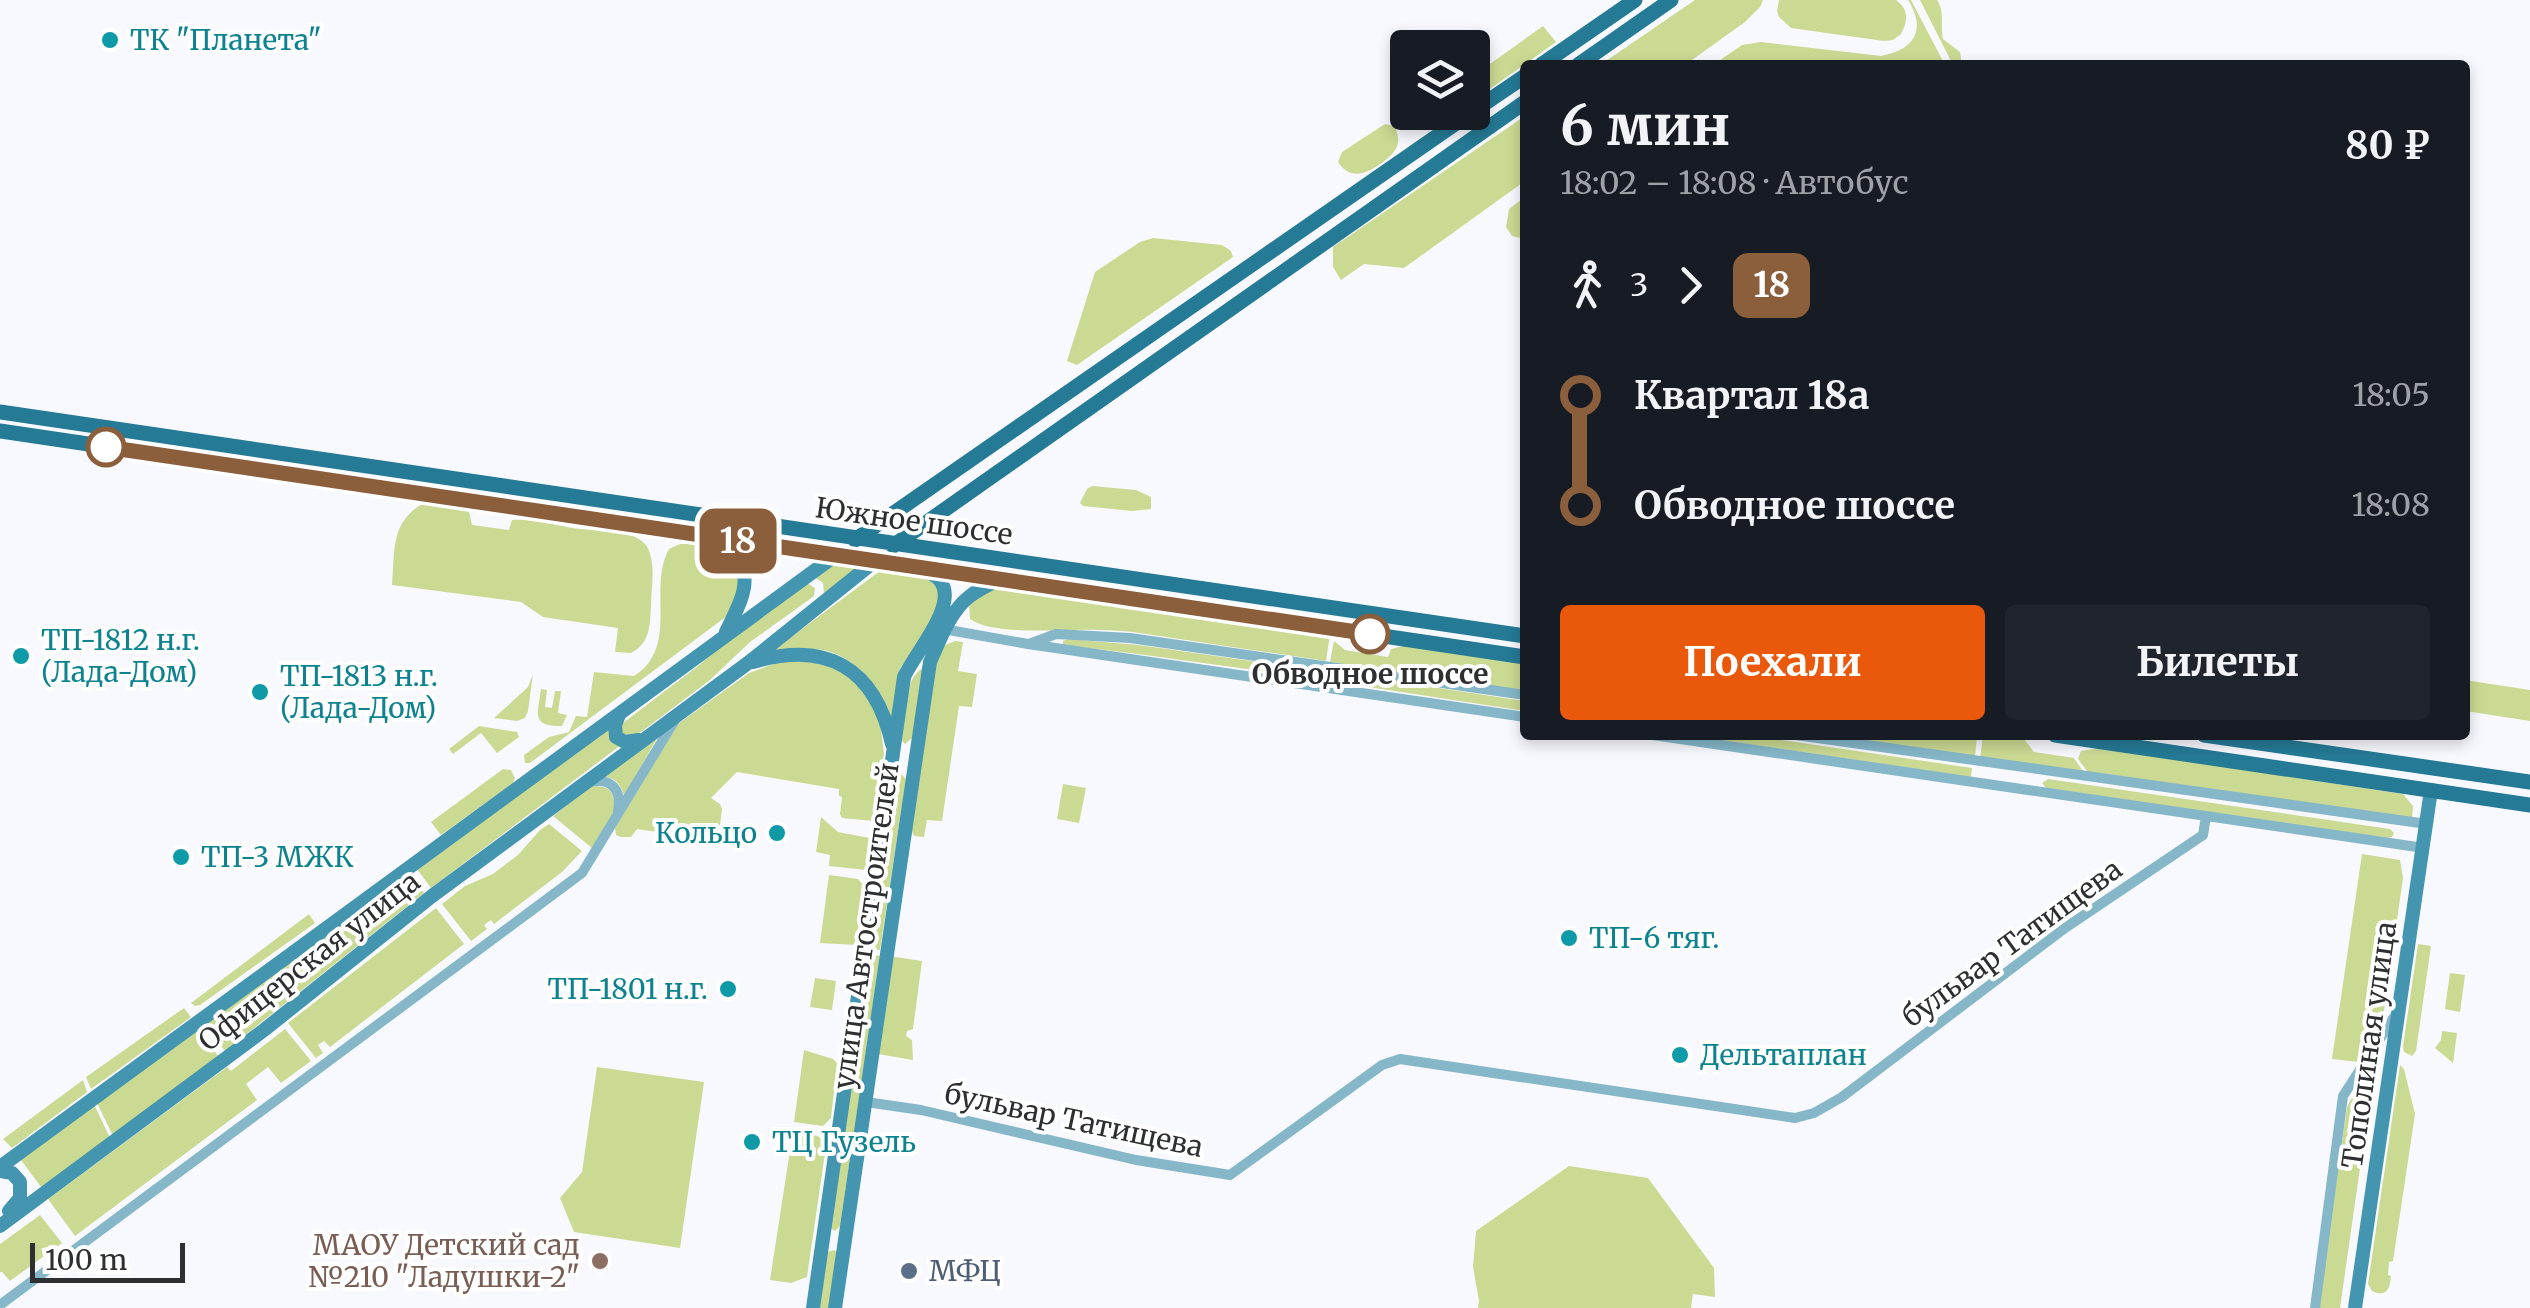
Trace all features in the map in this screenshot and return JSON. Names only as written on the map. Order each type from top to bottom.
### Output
[{"type":"main road","points":[[1547,60],[1635,0]]},
{"type":"main road","points":[[1585,60],[1671,0]]},
{"type":"main road","points":[[1490,100],[1520,79]]},
{"type":"main road","points":[[874,561],[1520,106]]},
{"type":"main road","points":[[858,538],[1446,130]]},
{"type":"main road","name":"Южное шоссе","points":[[0,412],[1520,635]]},
{"type":"main road","name":"Южное шоссе","points":[[0,431],[1520,656]]},
{"type":"main road","points":[[704,536],[731,553],[744,576],[744,594],[724,637]]},
{"type":"main road","name":"Офицерская улица","points":[[0,1169],[858,538]]},
{"type":"main road","name":"Офицерская улица","points":[[0,1226],[264,1030],[432,896],[748,664],[874,561]]},
{"type":"main road","name":"улица Автостроителей","points":[[836,1308],[930,662],[946,594],[937,577],[920,568]]},
{"type":"main road","name":"улица Автостроителей","points":[[813,1308],[904,677],[962,603],[1000,579]]},
{"type":"main road","points":[[802,580],[818,584],[820,604]]},
{"type":"main road","name":"улица Автостроителей","points":[[748,664],[796,653],[826,658],[851,669],[871,690],[881,708],[894,761]]},
{"type":"main road","points":[[620,713],[615,725],[620,740],[632,742],[649,736]]},
{"type":"main road","points":[[2089,740],[2530,805]]},
{"type":"main road","points":[[2239,740],[2530,782]]},
{"type":"main road","points":[[894,761],[915,770]]},
{"type":"main road","points":[[2431,790],[2434,768]]},
{"type":"main road","name":"Тополиная улица","points":[[2356,1308],[2431,790]]},
{"type":"main road","name":"Офицерская улица","points":[[0,1169],[12,1173],[22,1190],[18,1203],[0,1217]]},
{"type":"main road","points":[[823,1240],[845,1243]]},
{"type":"street","points":[[940,629],[1520,715]]},
{"type":"street","points":[[1028,644],[1056,634],[1130,638],[1520,694]]},
{"type":"street","name":"Офицерская улица","points":[[0,1305],[582,873],[678,714]]},
{"type":"street","points":[[1687,740],[2424,848]]},
{"type":"street","points":[[1831,740],[2426,824]]},
{"type":"street","points":[[585,783],[598,780],[616,788],[616,817]]},
{"type":"street","name":"бульвар Татищева","points":[[866,1102],[922,1110],[1136,1160],[1230,1175],[1382,1066],[1400,1059],[1794,1118],[1814,1113],[1842,1097],[2065,928],[2204,835],[2206,816]]},
{"type":"street","points":[[2315,1308],[2343,1096],[2400,1008]]},
{"type":"green space","points":[[1695,0],[1763,0],[1745,22],[1692,60],[1607,60]]},
{"type":"green space","points":[[1779,0],[1896,0],[1905,11],[1906,20],[1901,34],[1884,41],[1791,28],[1779,17]]},
{"type":"green space","points":[[1908,0],[1942,60],[1720,60],[1742,45],[1761,42],[1881,56],[1909,44],[1917,29]]},
{"type":"green space","points":[[1920,0],[1937,0],[1943,39],[1960,52],[1961,60],[1950,60]]},
{"type":"green space","points":[[1543,26],[1556,42],[1531,60],[1520,60],[1520,68],[1490,89],[1490,64]]},
{"type":"green space","points":[[1520,119],[1520,185],[1404,268],[1364,264],[1341,280],[1333,267],[1333,247]]},
{"type":"green space","points":[[1385,124],[1395,130],[1398,138],[1390,157],[1362,173],[1342,167],[1338,162],[1342,152]]},
{"type":"green space","points":[[1520,201],[1520,238],[1512,236],[1506,227],[1509,209]]},
{"type":"green space","points":[[1153,238],[1222,245],[1233,257],[1077,365],[1067,361],[1095,272],[1140,242]]},
{"type":"green space","points":[[1092,486],[1136,490],[1151,497],[1151,509],[1083,506],[1080,503]]},
{"type":"green space","points":[[422,504],[464,509],[469,512],[472,525],[509,530],[512,520],[529,520],[640,539],[649,552],[652,567],[650,620],[645,639],[631,653],[615,652],[618,628],[543,617],[521,602],[392,585],[399,529]]},
{"type":"green space","points":[[680,544],[712,547],[732,563],[741,584],[727,616],[530,763],[525,763],[524,755],[549,737],[569,732],[576,716],[587,717],[594,672],[634,676],[648,664],[659,634],[663,565],[669,549]]},
{"type":"green space","points":[[832,561],[861,565],[824,594],[823,583],[813,576]]},
{"type":"green space","points":[[887,569],[923,574],[938,583],[939,611],[900,668],[891,727],[872,684],[850,661],[821,650],[764,657]]},
{"type":"green space","points":[[807,583],[815,588],[814,596],[750,642],[710,680],[641,732],[624,737],[620,728],[623,723],[736,633]]},
{"type":"green space","points":[[994,586],[1330,634],[1326,661],[1133,632],[1014,630],[970,619],[969,604]]},
{"type":"green space","points":[[1068,639],[1320,671],[1319,679],[1063,645]]},
{"type":"green space","points":[[1334,641],[1345,650],[1388,657],[1391,649],[1407,645],[1520,662],[1520,690],[1330,662]]},
{"type":"green space","points":[[963,642],[958,671],[977,674],[972,707],[959,706],[942,821],[927,820],[924,837],[914,836],[911,829],[935,662],[945,645]]},
{"type":"green space","points":[[784,660],[829,663],[860,685],[880,722],[884,753],[874,821],[842,818],[839,789],[737,772],[711,798],[722,809],[718,841],[637,829],[631,837],[616,835],[615,828],[675,726],[749,673]]},
{"type":"green space","points":[[923,668],[912,738],[905,744],[902,741],[908,690]]},
{"type":"green space","points":[[1325,671],[1520,700],[1520,710],[1323,680]]},
{"type":"green space","points":[[533,674],[525,718],[494,718],[528,687]]},
{"type":"green space","points":[[2470,681],[2530,690],[2530,721],[2470,712]]},
{"type":"green space","points":[[541,689],[547,690],[545,707],[552,708],[555,691],[561,691],[558,713],[567,715],[562,726],[545,724],[538,717]]},
{"type":"green space","points":[[479,726],[517,732],[519,737],[497,753],[481,733],[453,754],[449,749]]},
{"type":"green space","points":[[611,727],[621,745],[431,888],[417,869]]},
{"type":"green space","points":[[659,735],[624,796],[617,783],[603,776]]},
{"type":"green space","points":[[1720,740],[1782,740],[1972,768],[1971,777]]},
{"type":"green space","points":[[1854,740],[1977,740],[1975,758]]},
{"type":"green space","points":[[1982,740],[2025,740],[2034,752],[2074,758],[2085,774],[1980,759]]},
{"type":"green space","points":[[2099,748],[2403,794],[2413,806],[2412,819],[2090,775],[2078,759],[2081,751]]},
{"type":"green space","points":[[503,769],[511,770],[513,783],[441,835],[431,822]]},
{"type":"green space","points":[[901,774],[906,779],[880,950],[871,949],[897,777]]},
{"type":"green space","points":[[2048,779],[2390,829],[2394,833],[2387,838],[2046,788],[2042,783]]},
{"type":"green space","points":[[1063,784],[1086,788],[1079,823],[1057,819]]},
{"type":"green space","points":[[596,786],[611,793],[615,810],[592,848],[553,816]]},
{"type":"green space","points":[[821,817],[838,832],[870,838],[866,870],[829,866],[830,855],[816,852]]},
{"type":"green space","points":[[549,824],[582,851],[562,872],[494,924],[491,920],[484,925],[487,929],[471,941],[442,904],[465,886],[493,874]]},
{"type":"green space","points":[[2362,854],[2400,860],[2403,878],[2384,1011],[2359,1062],[2332,1059]]},
{"type":"green space","points":[[410,875],[424,893],[225,1051],[205,1023]]},
{"type":"green space","points":[[829,875],[858,879],[864,886],[856,945],[820,943]]},
{"type":"green space","points":[[436,908],[464,944],[330,1047],[324,1041],[318,1045],[323,1053],[316,1058],[288,1023]]},
{"type":"green space","points":[[309,914],[315,923],[200,1005],[191,1003]]},
{"type":"green space","points":[[2418,944],[2431,946],[2416,1051],[2412,1056],[2404,1052],[2403,1046]]},
{"type":"green space","points":[[869,954],[880,956],[840,1226],[835,1231],[830,1228]]},
{"type":"green space","points":[[889,956],[922,961],[913,1029],[906,1036],[912,1040],[913,1060],[878,1054]]},
{"type":"green space","points":[[2450,973],[2465,975],[2460,1012],[2445,1009]]},
{"type":"green space","points":[[815,978],[836,981],[832,1010],[810,1007]]},
{"type":"green space","points":[[184,1008],[191,1017],[91,1089],[86,1077]]},
{"type":"green space","points":[[198,1028],[218,1056],[113,1136],[97,1103]]},
{"type":"green space","points":[[285,1029],[311,1061],[281,1083],[268,1067],[246,1084],[257,1100],[75,1236],[48,1199]]},
{"type":"green space","points":[[2442,1031],[2457,1033],[2453,1063],[2435,1048]]},
{"type":"green space","points":[[804,1050],[837,1063],[831,1118],[823,1126],[794,1122]]},
{"type":"green space","points":[[2400,1065],[2415,1114],[2393,1261],[2389,1262],[2391,1276],[2386,1291],[2381,1293],[2372,1291],[2368,1284]]},
{"type":"green space","points":[[2372,1066],[2340,1308],[2318,1308],[2347,1107]]},
{"type":"green space","points":[[597,1067],[704,1082],[680,1248],[574,1232],[560,1198],[582,1172]]},
{"type":"green space","points":[[83,1080],[87,1092],[12,1148],[3,1139]]},
{"type":"green space","points":[[94,1104],[110,1138],[41,1187],[21,1160]]},
{"type":"green space","points":[[793,1131],[817,1136],[826,1146],[807,1277],[791,1283],[770,1280]]},
{"type":"green space","points":[[1569,1166],[1648,1178],[1714,1268],[1715,1297],[1693,1294],[1691,1308],[1478,1308],[1473,1267],[1476,1231]]},
{"type":"green space","points":[[40,1215],[62,1243],[10,1281],[0,1272],[0,1244]]},
{"type":"green space","points":[[828,1252],[837,1252],[830,1308],[819,1308]]},
{"type":"bus line","name":"18","points":[[106,447],[1370,634]]},
{"type":"place","name":"ТК \"Планета\"","points":[[110,40]]},
{"type":"place","name":"Обводное шоссе","points":[[1370,634]]},
{"type":"place","name":"ТП-1812 н.г. (Лада-Дом)","points":[[21,656]]},
{"type":"place","name":"ТП-1813 н.г. (Лада-Дом)","points":[[260,692]]},
{"type":"place","name":"Кольцо","points":[[777,833]]},
{"type":"place","name":"ТП-3 МЖК","points":[[181,857]]},
{"type":"place","name":"ТП-6 тяг.","points":[[1569,938]]},
{"type":"place","name":"ТП-1801 н.г.","points":[[728,989]]},
{"type":"place","name":"Дельтаплан","points":[[1680,1055]]},
{"type":"place","name":"ТЦ Гузель","points":[[752,1142]]},
{"type":"place","name":"МАОУ Детский сад №210 \"Ладушки-2\"","points":[[600,1261]]},
{"type":"place","name":"МФЦ","points":[[909,1271]]}]
